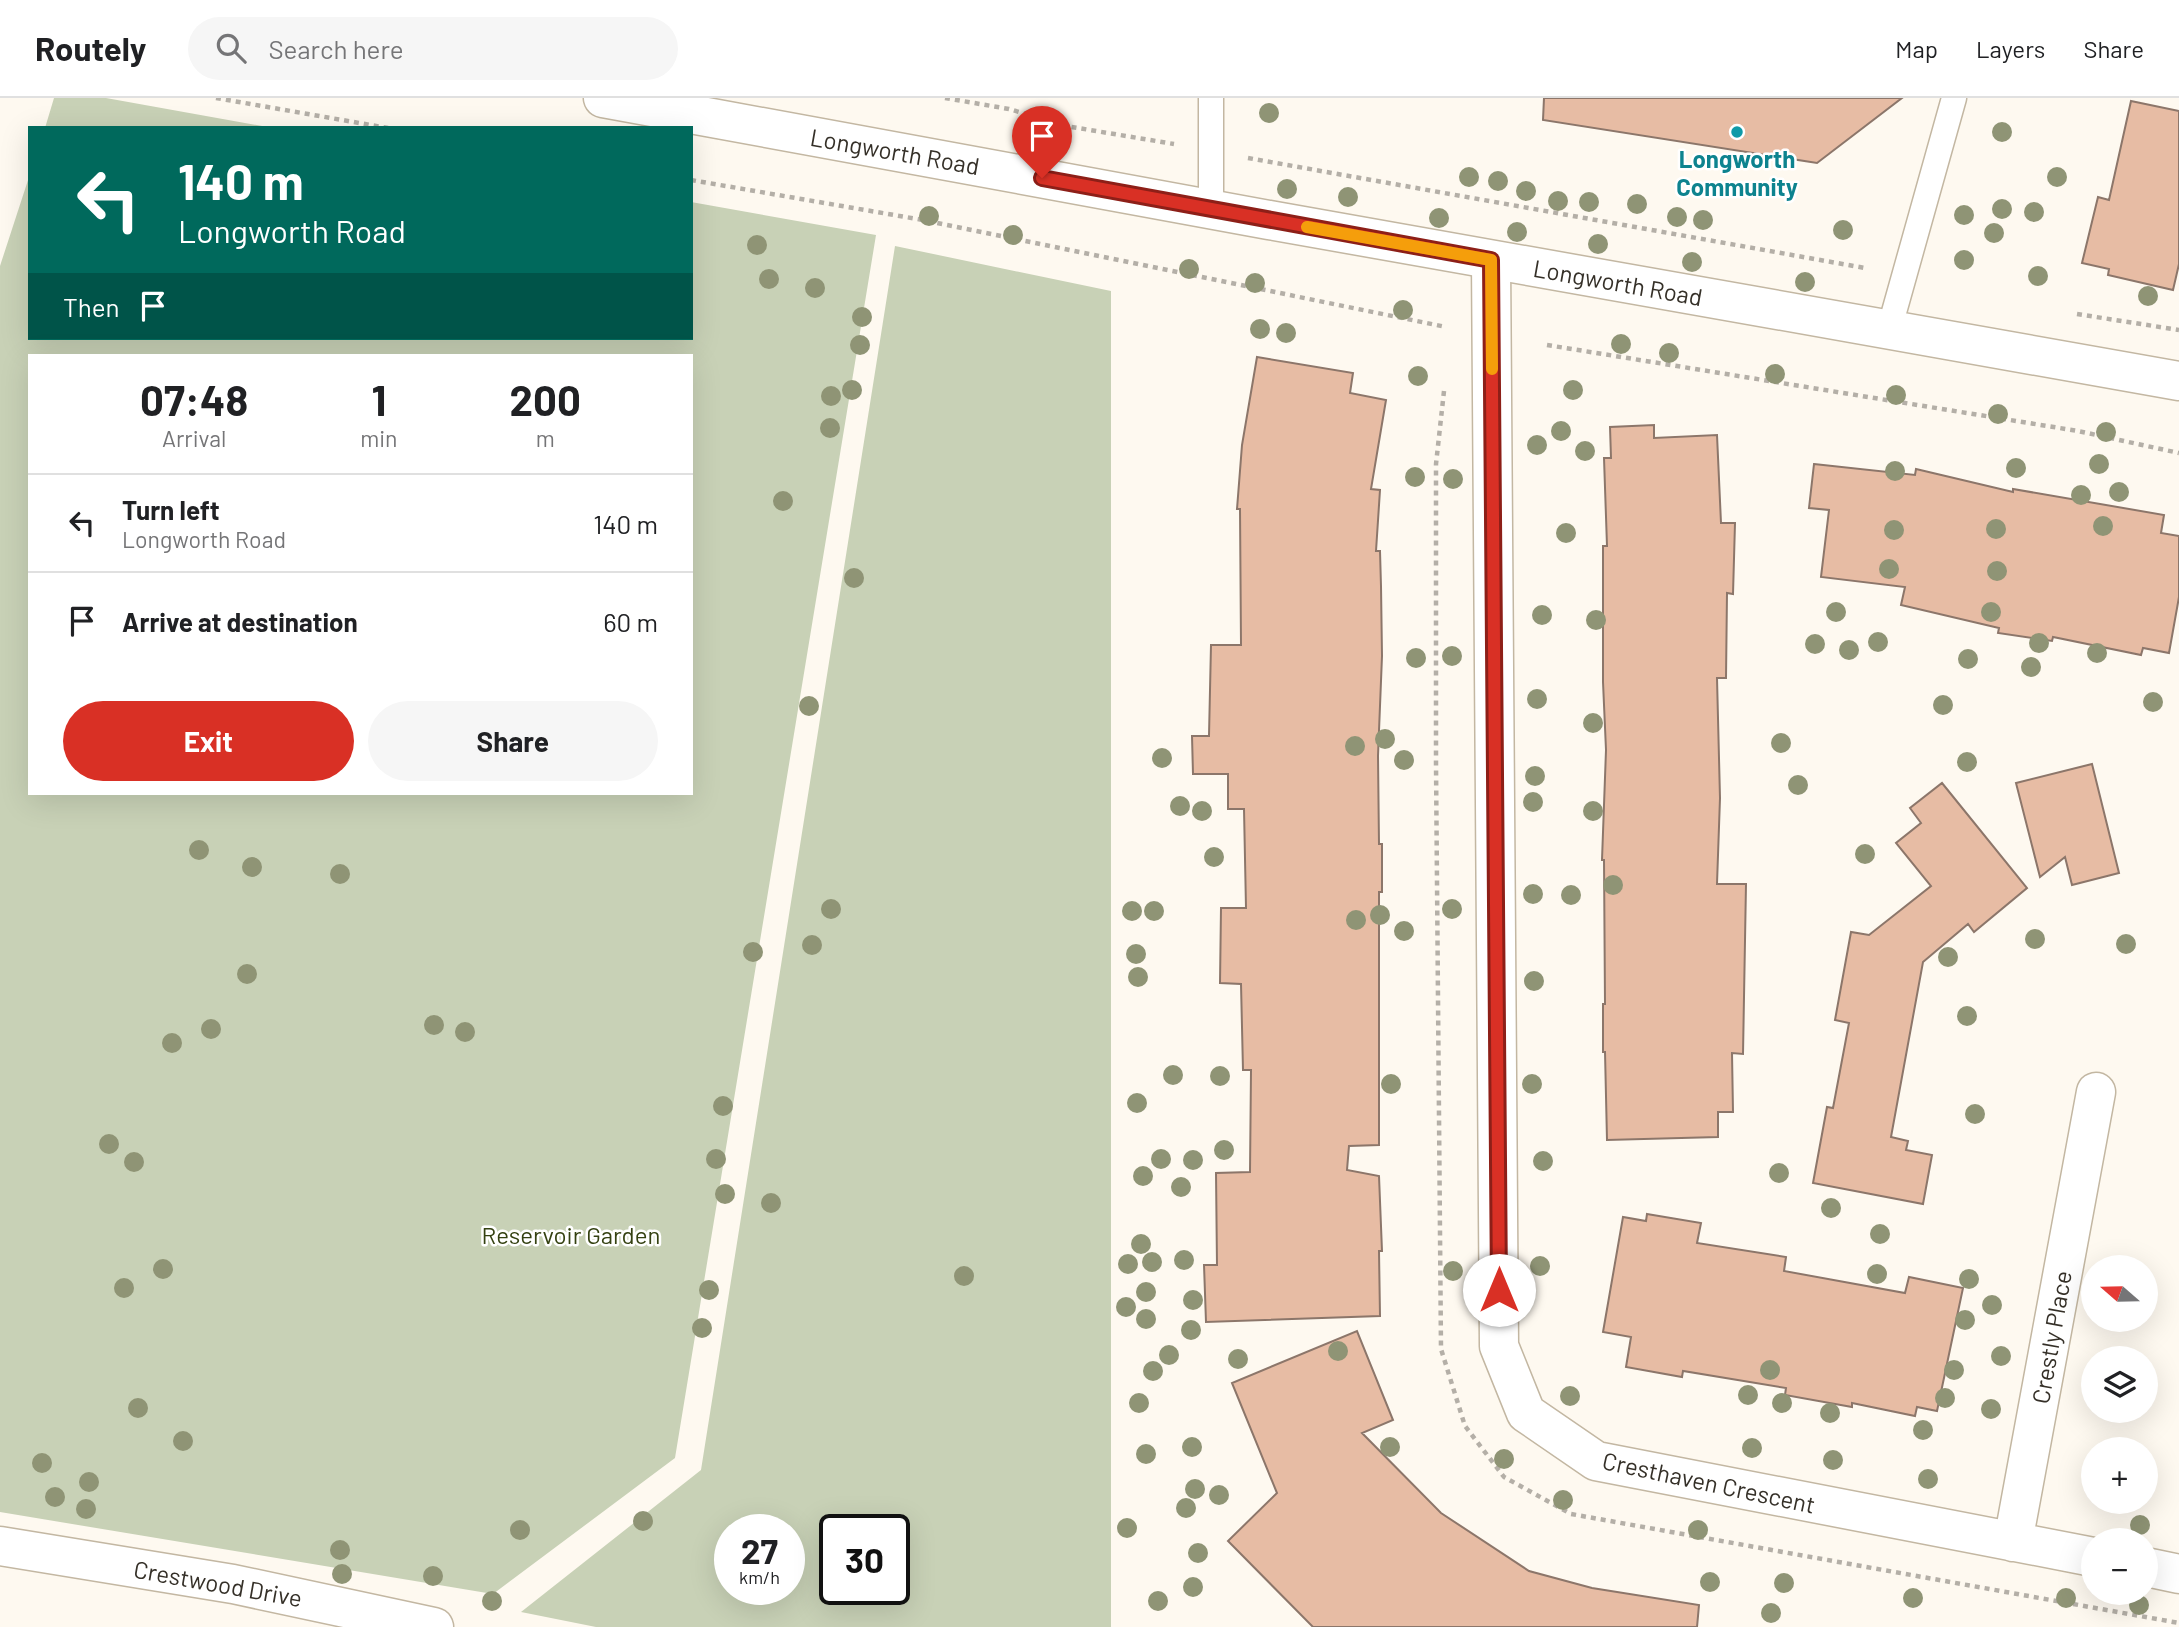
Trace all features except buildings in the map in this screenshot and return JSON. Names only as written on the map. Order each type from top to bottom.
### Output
[{"type":"street","name":"Longworth Road","points":[[603,98],[1491,260],[2179,381]]},
{"type":"street","name":"Cresthaven Crescent","points":[[1491,260],[1499,1346],[1526,1413],[1596,1461],[2081,1555]]},
{"type":"street","name":"Crestly Place","points":[[2013,1542],[2095,1092]]},
{"type":"street","name":"Crestwood Drive","points":[[0,1546],[233,1584],[435,1627]]},
{"type":"street","points":[[2158,1570],[2179,1574]]},
{"type":"lane","points":[[1211,98],[1211,209]]},
{"type":"lane","points":[[1889,330],[1954,98]]},
{"type":"path","points":[[216,98],[377,126]]},
{"type":"path","points":[[945,98],[1009,109],[1066,127],[1864,269]]},
{"type":"path","points":[[693,180],[923,220],[1451,328]]},
{"type":"path","points":[[1547,345],[2078,431],[2179,453]]},
{"type":"path","points":[[1445,382],[1436,464],[1441,1349],[1465,1426],[1504,1477],[1570,1514],[2179,1623]]},
{"type":"green space","points":[[54,98],[106,98],[262,126],[46,126]]},
{"type":"green space","name":"Reservoir Garden","points":[[28,180],[28,340],[693,340],[693,202],[876,235],[675,1458],[493,1594],[0,1512],[0,266]]},
{"type":"green space","points":[[895,246],[1111,291],[1111,1627],[596,1627],[521,1612],[701,1470]]},
{"type":"slow traffic","points":[[1307,227],[1491,260],[1492,369]]},
{"type":"place","name":"Longworth Community","points":[[1737,132]]},
{"type":"route","points":[[1042,178],[1491,260],[1499,1290]]}]
